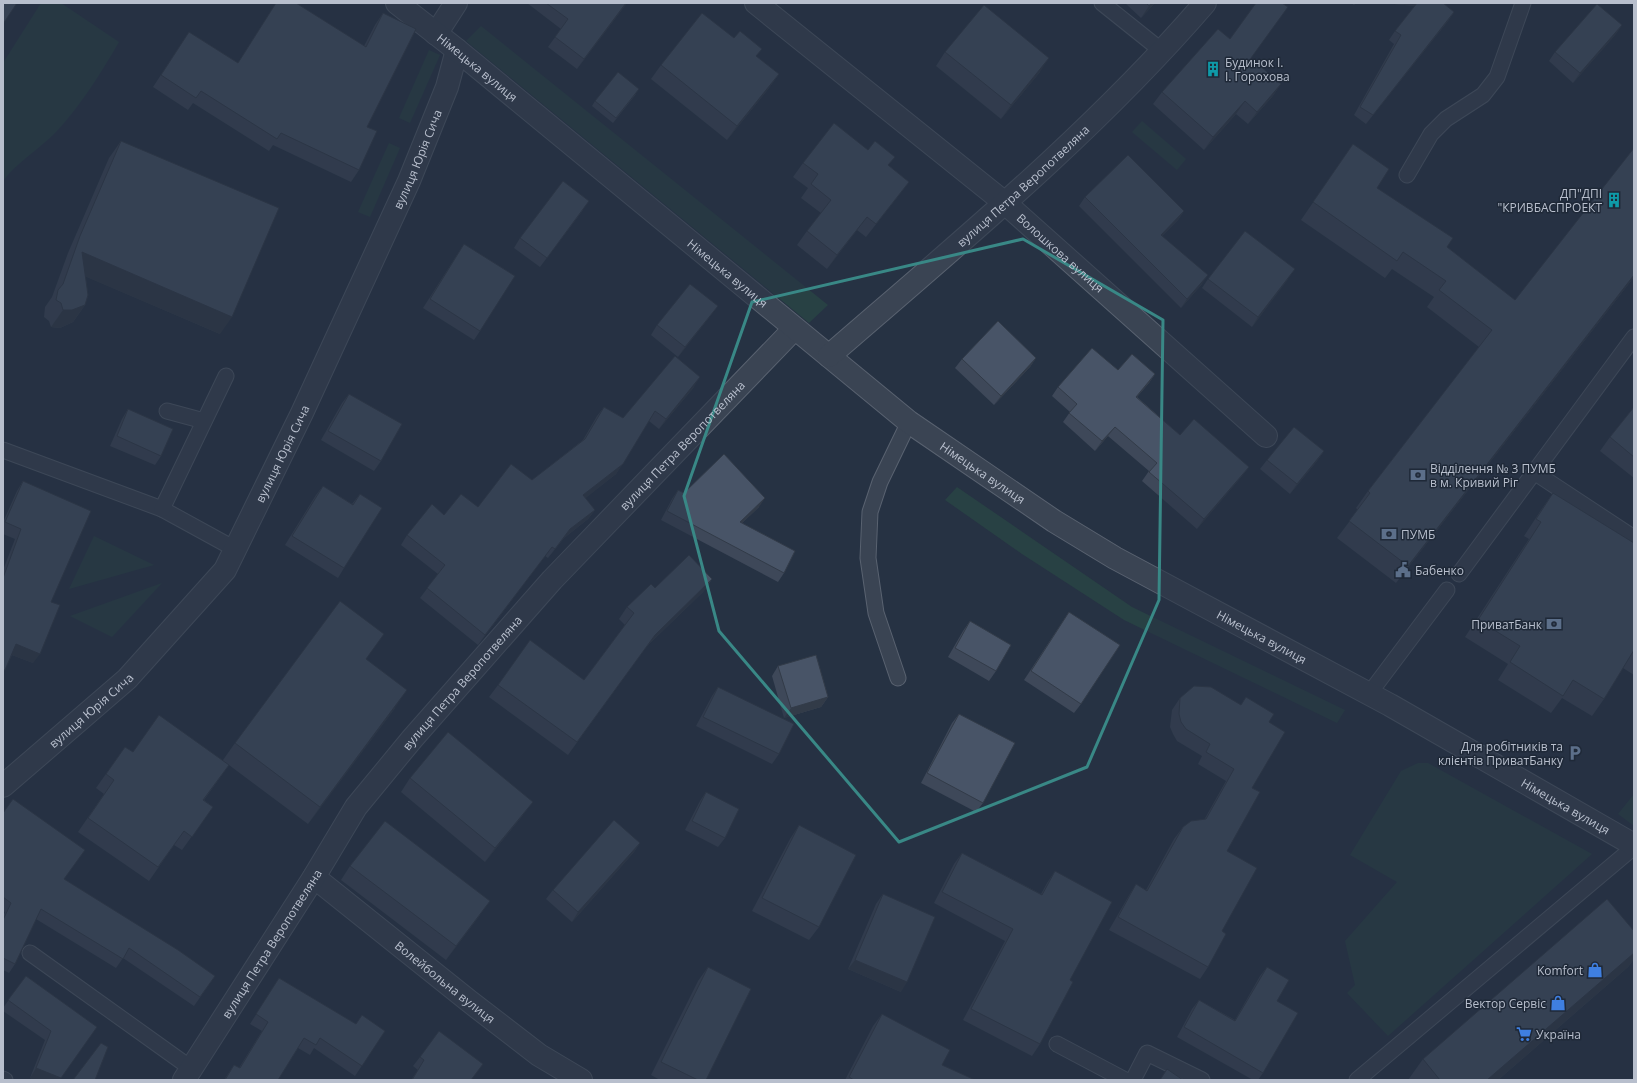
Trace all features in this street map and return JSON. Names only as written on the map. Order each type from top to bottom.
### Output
[{"type":"street","name":"Німецька вулиця","points":[[397,3],[909,422],[1054,522],[1115,558],[1369,694],[1634,846]]},
{"type":"street","points":[[436,34],[456,3]]},
{"type":"street","name":"Волошкова вулиця","points":[[756,3],[1006,202],[1266,436]]},
{"type":"street","name":"вулиця Петра Веропотвеляна","points":[[829,356],[1006,202],[1097,116],[1162,51],[1203,3]]},
{"type":"street","name":"вулиця Юрія Сича","points":[[3,786],[126,679],[225,570],[302,413],[409,182],[446,87],[456,50]]},
{"type":"street","name":"вулиця Петра Веропотвеляна","points":[[188,1074],[314,877],[356,807],[412,739],[546,586],[794,329]]},
{"type":"street","name":"Волейбольна вулиця","points":[[314,877],[463,997],[540,1056],[581,1080]]},
{"type":"lane","points":[[1102,3],[1162,51]]},
{"type":"lane","points":[[1407,175],[1431,134],[1446,119],[1483,95],[1497,78],[1523,3]]},
{"type":"lane","points":[[1459,574],[1634,337]]},
{"type":"lane","points":[[162,509],[226,376]]},
{"type":"lane","points":[[167,411],[204,421]]},
{"type":"lane","points":[[898,678],[876,613],[868,558],[870,512],[880,482],[909,422]]},
{"type":"lane","points":[[3,450],[162,509],[235,549]]},
{"type":"lane","points":[[1534,472],[1634,538]]},
{"type":"lane","points":[[1369,694],[1447,590]]},
{"type":"lane","points":[[1357,1080],[1634,846]]},
{"type":"lane","points":[[30,953],[188,1074]]},
{"type":"lane","points":[[1057,1044],[1125,1080]]},
{"type":"lane","points":[[1133,1080],[1147,1053],[1202,1080]]},
{"type":"highlighted area","points":[[1023,239],[1163,320],[1159,600],[1087,767],[899,842],[719,631],[684,496],[752,302]]},
{"type":"green space","points":[[41,3],[61,3],[119,42],[90,88],[66,121],[57,131],[15,167],[3,181],[3,63]]},
{"type":"green space","points":[[481,26],[828,305],[809,323],[466,41]]},
{"type":"green space","points":[[429,50],[440,55],[410,123],[399,118]]},
{"type":"green space","points":[[1142,121],[1186,159],[1177,170],[1132,132]]},
{"type":"green space","points":[[389,143],[400,148],[370,217],[358,212]]},
{"type":"green space","points":[[957,487],[1132,607],[1345,710],[1337,723],[1124,620],[1022,554],[945,500]]},
{"type":"green space","points":[[94,536],[154,565],[69,589]]},
{"type":"green space","points":[[162,583],[112,637],[70,616]]},
{"type":"green space","points":[[1418,763],[1428,763],[1592,854],[1388,1036],[1347,993],[1355,985],[1345,941],[1397,882],[1350,855],[1401,771]]},
{"type":"green space","points":[[1634,794],[1634,826],[1618,814]]},
{"type":"building","points":[[3,3],[17,3],[3,24]]},
{"type":"building","points":[[276,3],[296,3],[366,47],[383,13],[416,29],[367,127],[377,131],[359,170],[281,133],[277,139],[201,91],[196,98],[161,75],[189,32],[238,63]]},
{"type":"building","points":[[546,3],[626,3],[584,59],[555,37],[568,19]]},
{"type":"building","points":[[1256,3],[1282,3],[1288,7],[1251,58],[1281,84],[1257,112],[1245,101],[1213,137],[1162,92],[1218,29],[1230,39]]},
{"type":"building","points":[[1417,3],[1443,3],[1454,12],[1373,115],[1360,107],[1401,35],[1395,31]]},
{"type":"building","points":[[1597,4],[1622,25],[1580,73],[1555,52]]},
{"type":"building","points":[[984,5],[1049,58],[1011,105],[945,52]]},
{"type":"building","points":[[702,13],[734,38],[740,31],[762,49],[756,56],[779,74],[737,126],[661,65]]},
{"type":"building","points":[[618,72],[639,89],[616,118],[595,101]]},
{"type":"building","points":[[834,123],[868,150],[875,141],[895,157],[888,165],[909,182],[876,224],[867,217],[837,255],[807,231],[831,200],[811,184],[818,174],[803,163]]},
{"type":"building","points":[[121,141],[279,208],[232,317],[82,252],[88,295],[85,305],[72,310],[63,310],[61,303],[56,300],[58,290],[63,284],[80,236]]},
{"type":"building","points":[[1353,144],[1389,169],[1377,188],[1453,238],[1447,247],[1515,300],[1634,148],[1634,275],[1408,566],[1349,521],[1370,493],[1368,491],[1492,330],[1439,290],[1446,281],[1403,252],[1397,261],[1313,202]]},
{"type":"building","points":[[1128,155],[1184,211],[1161,235],[1208,275],[1187,299],[1085,197]]},
{"type":"building","points":[[563,181],[589,201],[547,258],[520,238]]},
{"type":"building","points":[[1245,231],[1295,269],[1258,317],[1208,279]]},
{"type":"building","points":[[464,244],[515,276],[480,331],[430,299]]},
{"type":"building","points":[[690,284],[718,306],[685,347],[657,325]]},
{"type":"building","points":[[998,321],[1036,358],[1001,396],[962,359]]},
{"type":"building","points":[[1092,348],[1118,370],[1132,354],[1155,374],[1136,397],[1180,435],[1194,419],[1249,467],[1204,519],[1149,472],[1157,463],[1115,427],[1102,441],[1069,413],[1077,404],[1058,387]]},
{"type":"building","points":[[675,356],[700,377],[666,419],[655,411],[623,464],[583,495],[595,510],[570,529],[555,549],[552,547],[485,635],[427,588],[445,565],[407,535],[432,504],[444,515],[461,494],[478,507],[511,464],[532,480],[585,439],[604,407],[623,418]]},
{"type":"building","points":[[349,394],[402,424],[381,461],[328,431]]},
{"type":"building","points":[[1634,407],[1634,457],[1610,437]]},
{"type":"building","points":[[128,409],[173,429],[161,456],[117,436]]},
{"type":"building","points":[[1294,427],[1324,451],[1297,484],[1267,460]]},
{"type":"building","points":[[724,454],[765,498],[740,522],[795,551],[784,573],[667,511],[678,490],[684,493]]},
{"type":"building","points":[[23,481],[91,511],[51,602],[60,605],[40,654],[16,644],[5,670],[3,670],[3,578],[21,529],[5,522]]},
{"type":"building","points":[[323,486],[353,505],[360,494],[382,508],[344,568],[292,536]]},
{"type":"building","name":"ПриватБанк","points":[[1553,493],[1634,543],[1634,650],[1604,699],[1573,680],[1563,696],[1510,662],[1520,646],[1478,620],[1541,522],[1536,519]]},
{"type":"building","points":[[689,555],[712,579],[655,635],[577,742],[498,685],[530,640],[584,680],[634,613],[627,607],[651,584],[655,588]]},
{"type":"building","points":[[340,601],[384,634],[366,659],[407,690],[320,807],[235,743]]},
{"type":"building","points":[[1069,612],[1120,645],[1081,704],[1031,671]]},
{"type":"building","points":[[970,621],[1011,645],[996,671],[955,648]]},
{"type":"building","points":[[816,655],[828,697],[791,708],[778,666]]},
{"type":"building","points":[[1194,686],[1211,687],[1241,705],[1246,697],[1274,714],[1269,722],[1285,732],[1252,788],[1260,792],[1227,851],[1257,868],[1222,931],[1226,934],[1208,967],[1118,917],[1136,884],[1147,891],[1183,827],[1191,821],[1206,819],[1234,769],[1206,752],[1210,744],[1186,729],[1181,722],[1179,714],[1180,698]]},
{"type":"building","points":[[718,687],[794,724],[779,754],[703,717]]},
{"type":"building","points":[[959,714],[1015,743],[983,803],[927,773]]},
{"type":"building","points":[[159,715],[229,765],[203,800],[213,807],[192,837],[184,831],[158,867],[88,818],[114,780],[106,774],[125,747],[133,752]]},
{"type":"building","points":[[448,732],[533,802],[495,848],[410,778]]},
{"type":"building","points":[[706,792],[739,809],[725,838],[692,821]]},
{"type":"building","points":[[13,799],[85,850],[64,879],[178,950],[215,976],[200,997],[129,948],[123,959],[41,909],[15,964],[3,958],[3,920],[11,903],[3,897],[3,813]]},
{"type":"building","points":[[614,820],[640,843],[578,912],[553,890]]},
{"type":"building","points":[[385,821],[490,901],[456,946],[350,866]]},
{"type":"building","points":[[799,825],[856,855],[819,927],[762,898]]},
{"type":"building","points":[[962,853],[1042,895],[1055,871],[1112,902],[1070,980],[1073,982],[1040,1044],[971,1009],[1013,929],[942,892]]},
{"type":"building","points":[[883,894],[935,917],[907,982],[855,960]]},
{"type":"building","points":[[1607,899],[1634,931],[1634,953],[1487,1080],[1440,1080],[1423,1059]]},
{"type":"building","points":[[708,967],[751,989],[706,1080],[698,1080],[661,1062]]},
{"type":"building","points":[[1267,967],[1289,980],[1277,1001],[1298,1013],[1263,1073],[1184,1027],[1199,1000],[1235,1021]]},
{"type":"building","points":[[26,976],[97,1027],[61,1078],[36,1068],[51,1031],[8,1000]]},
{"type":"building","points":[[279,978],[356,1024],[362,1015],[385,1031],[362,1066],[320,1038],[316,1045],[304,1038],[278,1080],[225,1080],[234,1065],[240,1068],[268,1022],[256,1014]]},
{"type":"building","points":[[882,1014],[950,1050],[942,1065],[975,1080],[854,1080],[849,1077]]},
{"type":"building","points":[[439,1031],[483,1064],[471,1080],[412,1080],[424,1060],[420,1057]]},
{"type":"building","points":[[101,1043],[108,1047],[95,1080],[73,1080]]},
{"type":"building","points":[[1167,1069],[1183,1080],[1160,1080]]},
{"type":"place","name":"Будинок І. І. Горохова","points":[[1213,69]]},
{"type":"place","name":"ДП\"ДПІ \"КРИВБАСПРОЕКТ","points":[[1614,200]]},
{"type":"place","name":"Відділення № 3 ПУМБ в м. Кривий Ріг","points":[[1418,475]]},
{"type":"place","name":"ПУМБ","points":[[1389,534]]},
{"type":"place","name":"Бабенко","points":[[1403,570]]},
{"type":"place","name":"ПриватБанк","points":[[1554,624]]},
{"type":"place","name":"Для робітників та клієнтів ПриватБанку","points":[[1575,753]]},
{"type":"place","name":"Komfort","points":[[1595,970]]},
{"type":"place","name":"Вектор Сервіс","points":[[1558,1003]]},
{"type":"place","name":"Україна","points":[[1524,1034]]}]
